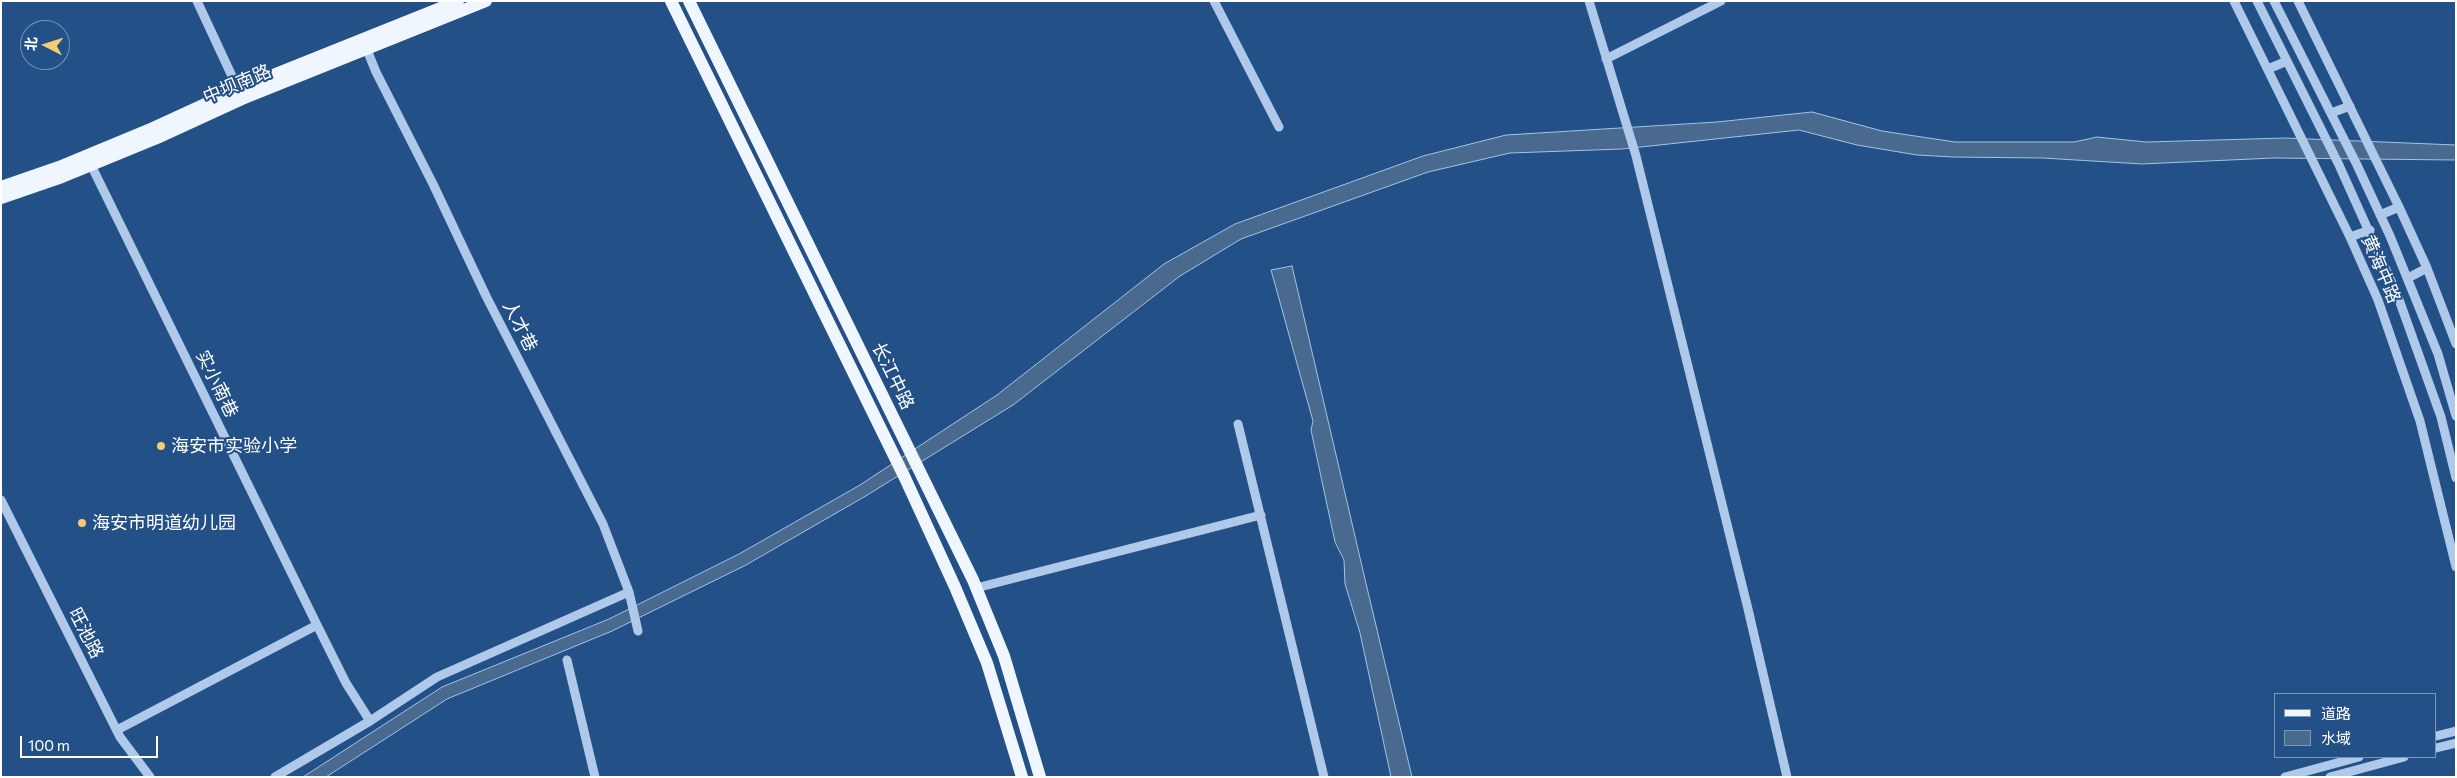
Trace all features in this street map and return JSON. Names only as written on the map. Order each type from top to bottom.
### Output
[{"type":"main road","name":"中坝南路","points":[[1,187],[59,167],[153,128],[238,89],[458,1]]},
{"type":"main road","name":"中坝南路","points":[[1,198],[62,177],[157,138],[242,99],[486,1]]},
{"type":"main road","name":"长江中路","points":[[671,1],[892,455],[905,478],[987,663],[1022,777]]},
{"type":"main road","name":"长江中路","points":[[689,1],[976,588],[1004,656],[1040,777]]},
{"type":"street","points":[[197,1],[238,89]]},
{"type":"street","points":[[1214,1],[1279,127]]},
{"type":"street","points":[[1589,1],[1634,153],[1748,609],[1787,777]]},
{"type":"street","points":[[1606,59],[1721,1]]},
{"type":"street","name":"黄海中路","points":[[2234,1],[2350,237],[2378,300],[2420,421],[2451,526],[2456,567]]},
{"type":"street","name":"黄海中路","points":[[2257,1],[2370,230],[2422,359],[2441,417],[2456,478]]},
{"type":"street","name":"黄海中路","points":[[2274,1],[2357,164],[2408,278],[2438,354],[2455,414]]},
{"type":"street","points":[[2298,1],[2399,206],[2427,268],[2456,344]]},
{"type":"street","name":"人才巷","points":[[363,40],[376,72],[486,296],[603,524],[629,595],[637,628]]},
{"type":"street","points":[[2268,69],[2287,61]]},
{"type":"street","points":[[2331,113],[2350,106]]},
{"type":"street","points":[[59,167],[67,177],[154,142],[153,128]]},
{"type":"street","name":"实小南巷","points":[[92,167],[346,683],[370,721]]},
{"type":"street","points":[[2380,215],[2399,206]]},
{"type":"street","points":[[2350,237],[2370,230]]},
{"type":"street","points":[[2408,278],[2427,268]]},
{"type":"street","points":[[1238,424],[1324,777]]},
{"type":"street","name":"旺池路","points":[[1,500],[116,730],[150,777]]},
{"type":"street","points":[[976,588],[1261,515]]},
{"type":"street","points":[[275,777],[370,721],[437,677],[629,595]]},
{"type":"street","points":[[116,730],[317,625]]},
{"type":"street","points":[[567,660],[595,777]]},
{"type":"street","points":[[2437,736],[2456,731]]},
{"type":"street","points":[[2437,748],[2456,743]]},
{"type":"street","points":[[2285,777],[2355,758]]},
{"type":"street","points":[[2330,777],[2400,758]]},
{"type":"water","points":[[1812,112],[1882,131],[1955,142],[2074,142],[2097,137],[2146,142],[2285,138],[2456,145],[2456,160],[2274,158],[2142,164],[2043,158],[1953,157],[1917,155],[1857,145],[1799,130],[1622,149],[1510,153],[1428,172],[1241,239],[1180,276],[1013,405],[864,497],[746,565],[612,631],[447,699],[326,777],[303,777],[442,687],[609,619],[739,554],[860,485],[997,395],[1164,264],[1235,224],[1423,156],[1506,135],[1717,122]]},
{"type":"water","points":[[1292,266],[1412,777],[1391,777],[1360,633],[1345,584],[1344,560],[1335,542],[1311,430],[1313,421],[1271,270]]},
{"type":"place","name":"海安市实验小学","points":[[161,446]]},
{"type":"place","name":"海安市明道幼儿园","points":[[82,523]]}]
